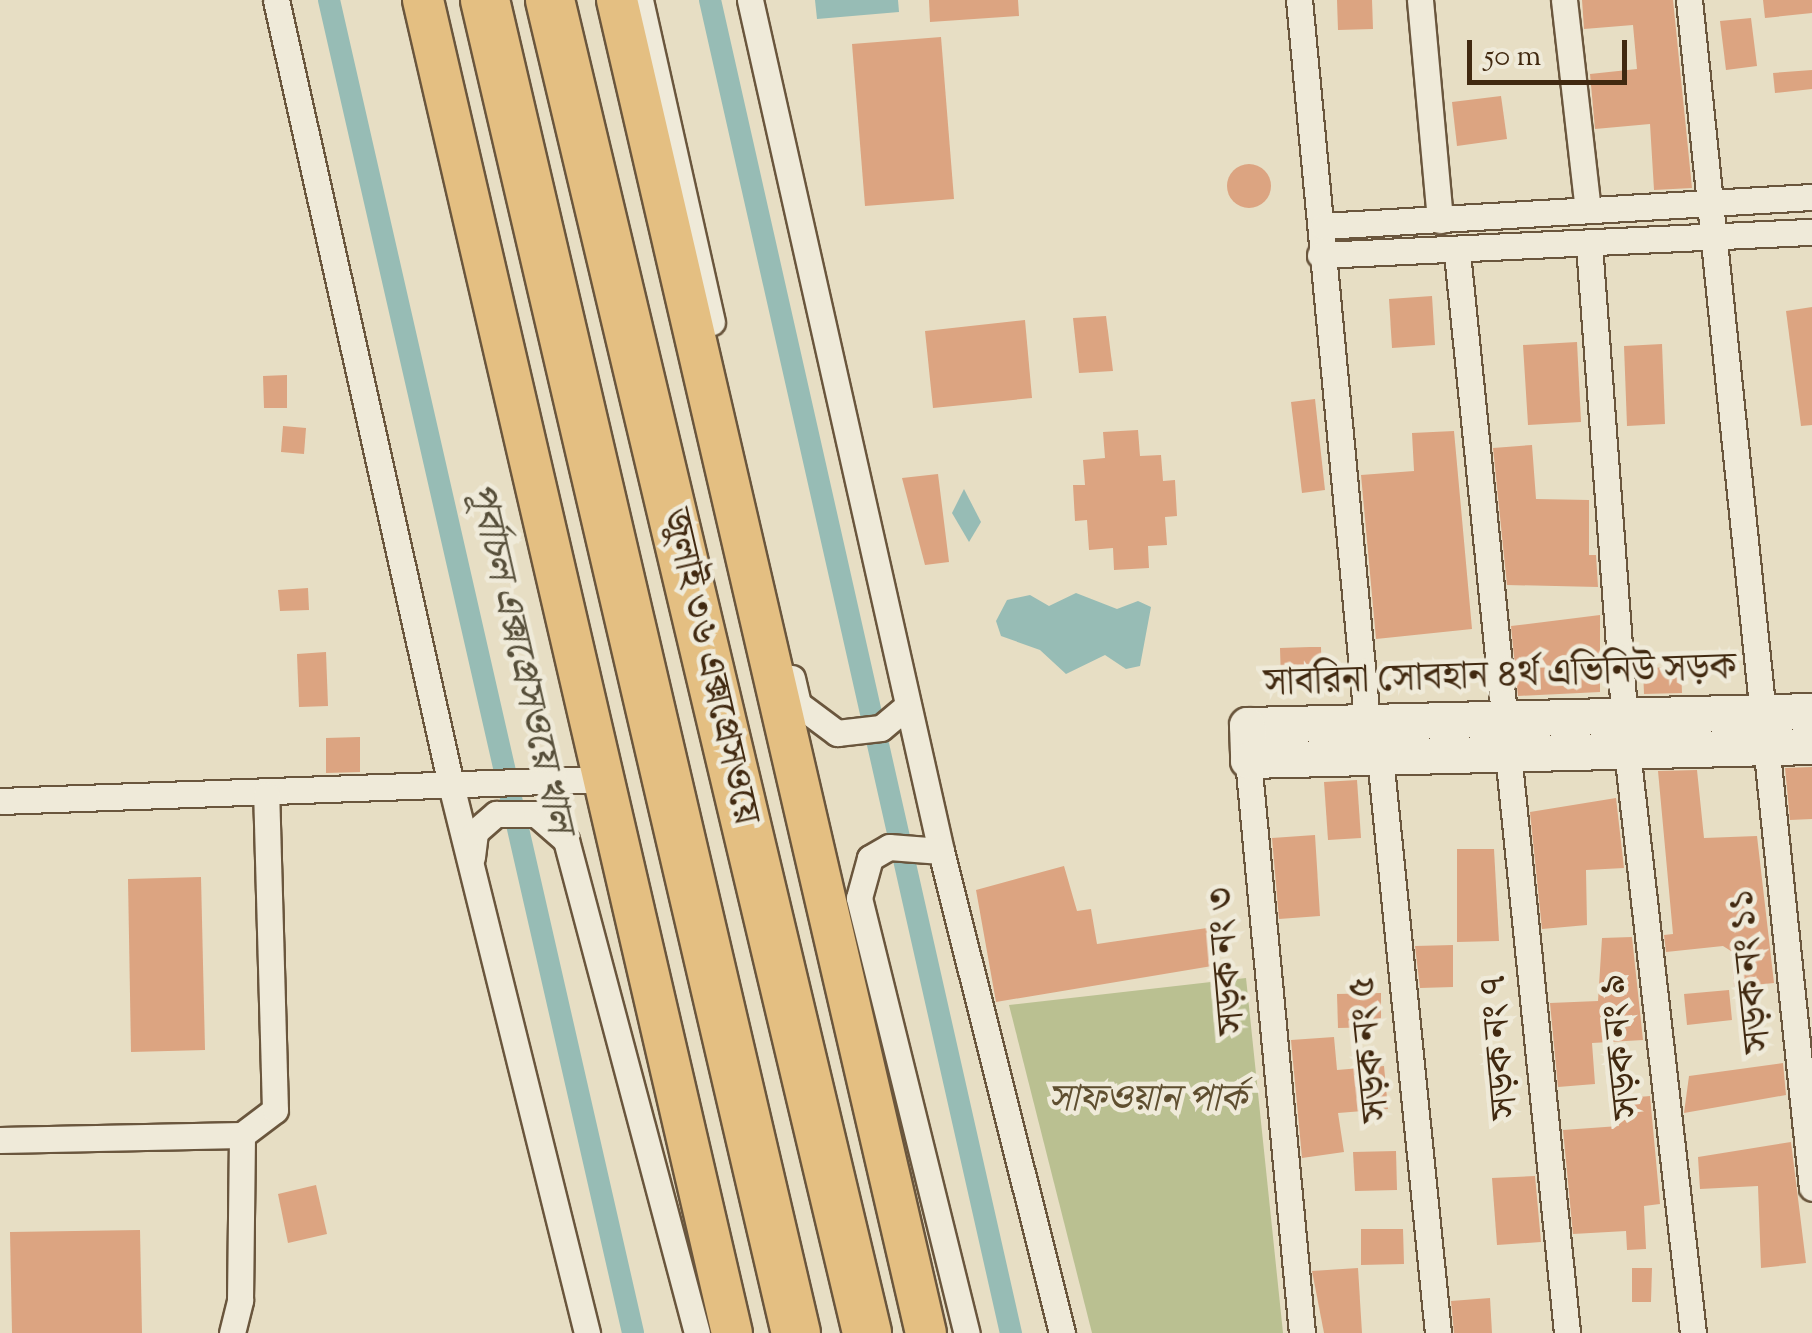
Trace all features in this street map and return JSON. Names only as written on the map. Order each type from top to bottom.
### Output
[{"type":"highway","name":"জুলাই ৩৬ এক্সপ্রেসওয়ে","points":[[485,0],[796,1333]]},
{"type":"highway","name":"জুলাই ৩৬ এক্সপ্রেসওয়ে","points":[[550,0],[867,1333]]},
{"type":"main road","points":[[423,0],[732,1333]]},
{"type":"main road","points":[[617,0],[926,1333]]},
{"type":"main road","points":[[695,1179],[742,1260],[762,1333]]},
{"type":"main road","points":[[839,1219],[892,1333]]},
{"type":"street","points":[[276,0],[452,789],[587,1333]]},
{"type":"street","points":[[640,0],[798,704],[816,724],[858,734],[880,728],[908,705]]},
{"type":"street","points":[[750,0],[941,851],[1062,1333]]},
{"type":"street","points":[[1298,0],[1323,226],[1320,255],[1380,757]]},
{"type":"street","points":[[1420,0],[1440,220]]},
{"type":"street","points":[[1564,0],[1588,210]]},
{"type":"street","name":"সড়ক নং ১১","points":[[1689,0],[1812,1188]]},
{"type":"street","points":[[1323,226],[1812,196]]},
{"type":"street","points":[[1320,255],[1457,253],[1812,232]]},
{"type":"street","name":"সড়ক নং ৯","points":[[1590,245],[1627,751],[1693,1333]]},
{"type":"street","name":"সড়ক নং ৭","points":[[1457,253],[1567,1333]]},
{"type":"street","name":"সাবরিনা সোবহান ৪র্থ এভিনিউ সড়ক","points":[[1812,711],[1767,730],[1627,751],[1509,736],[1373,721],[1247,725],[1248,760],[1380,757],[1509,736],[1625,716],[1767,730],[1812,746]]},
{"type":"street","name":"সড়ক নং ৫","points":[[1380,757],[1438,1333]]},
{"type":"street","name":"সড়ক নং ৩","points":[[1248,760],[1302,1333]]},
{"type":"street","points":[[0,801],[452,789],[602,779]]},
{"type":"street","points":[[0,1140],[242,1135],[275,1110],[278,1090],[266,794]]},
{"type":"street","points":[[471,868],[475,832],[496,814],[517,810],[552,821],[574,868],[697,1333]]},
{"type":"street","points":[[941,851],[889,847],[870,858],[859,898],[967,1333]]},
{"type":"street","points":[[232,1333],[240,1300],[242,1135]]},
{"type":"green space","name":"সাফওয়ান পার্ক","points":[[1246,978],[1283,1333],[1092,1333],[1009,1005]]},
{"type":"water","points":[[815,0],[898,0],[899,12],[817,19]]},
{"type":"water","points":[[964,489],[981,522],[969,542],[952,513]]},
{"type":"water","points":[[1076,593],[1117,609],[1138,601],[1151,607],[1140,666],[1126,669],[1105,655],[1066,674],[1040,650],[1001,636],[996,621],[1007,600],[1030,595],[1049,606]]},
{"type":"building","points":[[929,0],[1018,0],[1019,16],[930,22]]},
{"type":"building","points":[[1337,0],[1372,0],[1373,29],[1338,30]]},
{"type":"building","points":[[1582,0],[1673,0],[1692,188],[1654,190],[1650,124],[1595,129],[1590,74],[1637,69],[1633,25],[1584,29]]},
{"type":"building","points":[[1763,0],[1812,0],[1812,13],[1765,18]]},
{"type":"building","points":[[1751,18],[1757,66],[1726,70],[1720,21]]},
{"type":"building","points":[[941,37],[954,199],[865,206],[852,44]]},
{"type":"building","points":[[1812,70],[1812,89],[1775,93],[1773,73]]},
{"type":"building","points":[[1501,96],[1507,139],[1457,146],[1452,102]]},
{"type":"building","points":[[1249,164],[1265,170],[1271,186],[1265,202],[1249,208],[1233,202],[1227,186],[1233,170]]},
{"type":"building","points":[[1432,296],[1435,345],[1392,348],[1389,299]]},
{"type":"building","points":[[1812,307],[1812,425],[1801,426],[1786,311]]},
{"type":"building","points":[[1106,316],[1113,371],[1079,373],[1073,318]]},
{"type":"building","points":[[1025,320],[1032,398],[933,408],[925,331]]},
{"type":"building","points":[[1577,342],[1581,422],[1528,425],[1523,345]]},
{"type":"building","points":[[1662,344],[1665,424],[1627,426],[1624,346]]},
{"type":"building","points":[[287,375],[287,408],[264,408],[263,376]]},
{"type":"building","points":[[1315,399],[1325,490],[1302,493],[1291,402]]},
{"type":"building","points":[[283,426],[306,428],[304,454],[281,452]]},
{"type":"building","points":[[1138,430],[1140,456],[1161,455],[1163,481],[1175,480],[1177,516],[1165,517],[1167,545],[1148,546],[1149,568],[1114,570],[1113,548],[1089,550],[1087,520],[1075,521],[1073,485],[1085,485],[1083,460],[1105,458],[1103,432]]},
{"type":"building","points":[[1454,431],[1472,629],[1376,639],[1361,475],[1414,471],[1412,433]]},
{"type":"building","points":[[1532,445],[1536,499],[1589,500],[1589,555],[1596,555],[1598,587],[1507,585],[1493,448]]},
{"type":"building","points":[[938,474],[949,562],[925,565],[902,478]]},
{"type":"building","points":[[308,588],[309,610],[280,611],[278,590]]},
{"type":"building","points":[[1600,615],[1600,692],[1518,696],[1511,626]]},
{"type":"building","points":[[1321,647],[1322,681],[1281,682],[1280,648]]},
{"type":"building","points":[[326,652],[328,706],[299,707],[297,654]]},
{"type":"building","points":[[1681,667],[1682,693],[1644,694],[1643,668]]},
{"type":"building","points":[[360,737],[360,772],[326,773],[326,738]]},
{"type":"building","points":[[1812,767],[1812,819],[1790,820],[1785,768]]},
{"type":"building","points":[[1697,770],[1704,838],[1757,836],[1774,983],[1734,987],[1731,951],[1723,946],[1666,952],[1664,935],[1673,934],[1658,771]]},
{"type":"building","points":[[1357,780],[1361,838],[1328,840],[1324,782]]},
{"type":"building","points":[[1616,798],[1624,868],[1586,870],[1587,925],[1542,929],[1530,812]]},
{"type":"building","points":[[1315,835],[1320,916],[1279,919],[1272,838]]},
{"type":"building","points":[[1457,849],[1494,849],[1499,941],[1457,942]]},
{"type":"building","points":[[1064,866],[1077,911],[1091,909],[1097,944],[1207,928],[1212,966],[996,1002],[976,890]]},
{"type":"building","points":[[201,877],[205,1050],[131,1052],[128,879]]},
{"type":"building","points":[[1632,937],[1643,1040],[1592,1043],[1595,1084],[1558,1087],[1550,1003],[1598,1001],[1602,938]]},
{"type":"building","points":[[1453,945],[1453,987],[1420,988],[1415,946]]},
{"type":"building","points":[[1729,990],[1732,1020],[1687,1025],[1684,994]]},
{"type":"building","points":[[1381,993],[1381,1027],[1338,1028],[1337,994]]},
{"type":"building","points":[[1334,1037],[1337,1070],[1384,1066],[1388,1109],[1338,1113],[1344,1152],[1302,1158],[1291,1040]]},
{"type":"building","points":[[1783,1063],[1786,1095],[1684,1113],[1689,1076]]},
{"type":"building","points":[[1650,1096],[1660,1204],[1644,1206],[1646,1249],[1627,1250],[1626,1231],[1573,1234],[1563,1130],[1619,1126],[1616,1099]]},
{"type":"building","points":[[1791,1142],[1806,1263],[1761,1268],[1758,1186],[1700,1189],[1698,1157]]},
{"type":"building","points":[[1396,1151],[1397,1190],[1355,1191],[1353,1152]]},
{"type":"building","points":[[1535,1176],[1541,1242],[1497,1245],[1492,1178]]},
{"type":"building","points":[[316,1185],[327,1234],[288,1243],[278,1194]]},
{"type":"building","points":[[1361,1229],[1403,1229],[1404,1264],[1361,1265]]},
{"type":"building","points":[[140,1230],[142,1333],[12,1333],[10,1232]]},
{"type":"building","points":[[1358,1268],[1362,1333],[1324,1333],[1312,1271]]},
{"type":"building","points":[[1632,1268],[1652,1268],[1651,1302],[1632,1302]]},
{"type":"building","points":[[1490,1298],[1492,1333],[1454,1333],[1451,1301]]},
{"type":"waterway","name":"পূর্বাচল এক্সপ্রেসওয়ে খাল","points":[[329,0],[633,1333]]},
{"type":"waterway","name":"পূর্বাচল এক্সপ্রেসওয়ে খাল","points":[[710,0],[1011,1333]]}]
